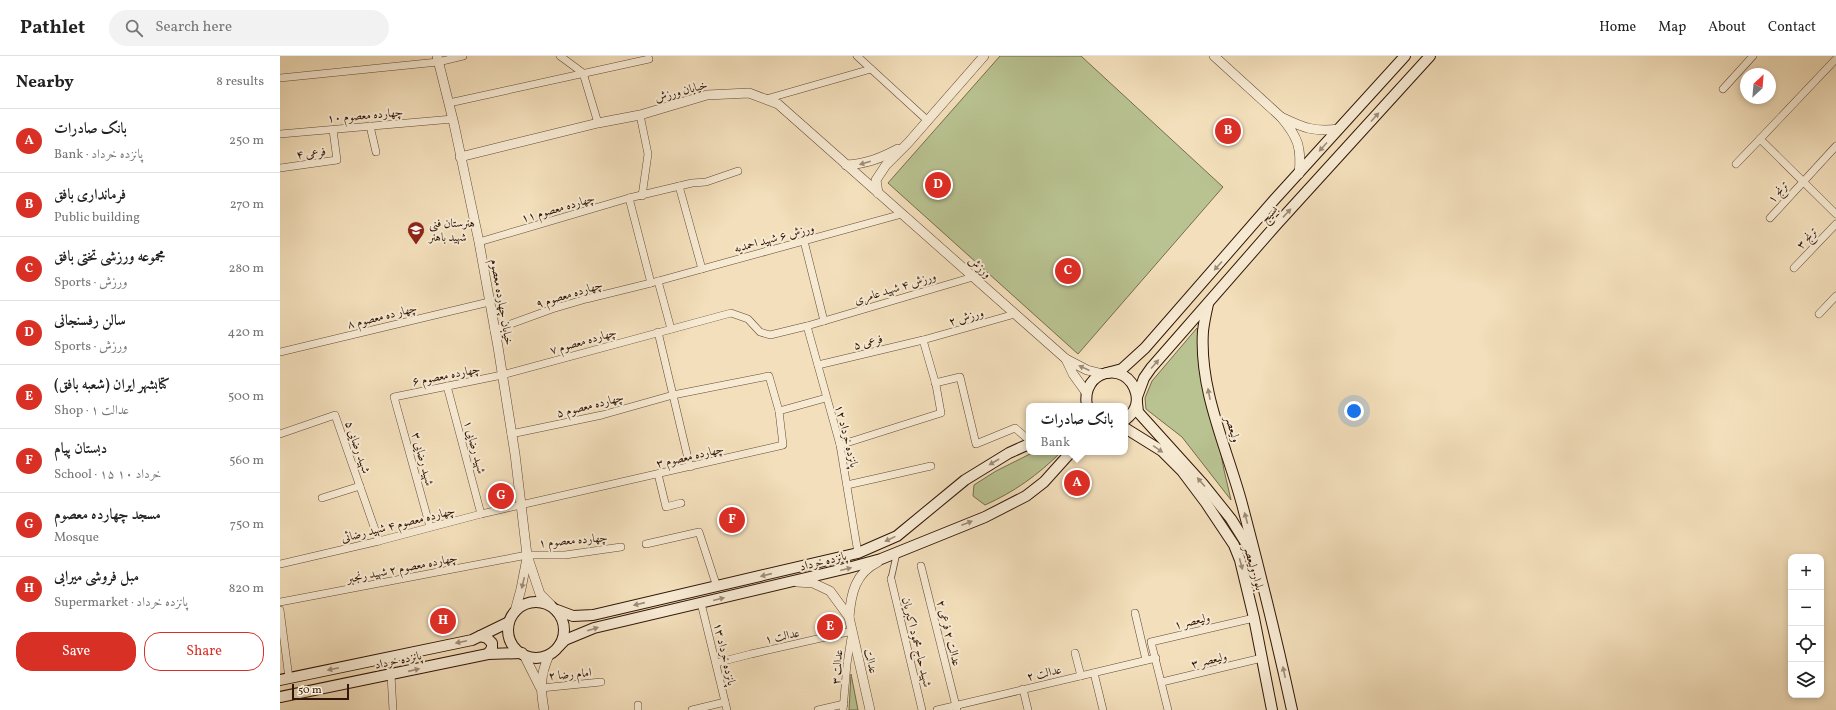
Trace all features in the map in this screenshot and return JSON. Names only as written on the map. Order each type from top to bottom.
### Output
[{"type":"main road","name":"بسیج","points":[[1105,373],[1122,369],[1133,360],[1405,56]]},
{"type":"main road","name":"بسیج","points":[[1128,417],[1134,410],[1144,378],[1277,224],[1430,56]]},
{"type":"main road","points":[[1264,213],[1265,220],[1270,224],[1277,224]]},
{"type":"main road","points":[[1236,246],[1242,247],[1247,251],[1248,258]]},
{"type":"main road","name":"ولیعصر","points":[[1208,304],[1203,330],[1203,358],[1210,398],[1240,495],[1272,620],[1292,710]]},
{"type":"main road","points":[[1085,401],[1092,381],[1105,373]]},
{"type":"main road","name":"ولیعصر","points":[[1105,373],[1118,373],[1128,378],[1134,387],[1138,412],[1203,484],[1231,519],[1256,559]]},
{"type":"main road","name":"بلوار ولیعصر","points":[[1128,430],[1162,451],[1182,471],[1206,502],[1234,545],[1240,560],[1254,618],[1272,710]]},
{"type":"main road","name":"پانزده خرداد","points":[[554,608],[573,616],[581,617],[717,587],[858,553],[896,536],[965,480],[1009,453],[1026,445]]},
{"type":"main road","name":"پانزده خرداد","points":[[559,646],[565,640],[594,628],[701,604],[848,568],[896,553],[985,517],[1026,496],[1044,482],[1068,455]]},
{"type":"main road","points":[[536,601],[554,608],[562,618],[564,628],[563,638],[559,646],[549,655],[537,657],[523,654],[516,649],[508,632],[509,622],[515,611],[528,603],[536,601]]},
{"type":"main road","name":"پانزده خرداد","points":[[285,679],[472,640],[509,622]]},
{"type":"main road","points":[[480,636],[487,638],[492,643],[492,648],[488,654]]},
{"type":"main road","name":"پانزده خرداد","points":[[280,697],[391,676],[488,654],[523,654]]},
{"type":"street","points":[[280,78],[463,56]]},
{"type":"street","points":[[560,56],[583,74],[598,122]]},
{"type":"street","points":[[857,56],[928,121]]},
{"type":"street","points":[[878,193],[876,180],[886,165],[928,121],[984,56]]},
{"type":"street","points":[[1214,56],[1281,117],[1293,131],[1298,141],[1301,156],[1299,174]]},
{"type":"street","points":[[1723,89],[1753,56]]},
{"type":"street","name":"خیابان چهارده معصوم","points":[[437,59],[453,119],[479,242],[488,302],[512,434],[527,555]]},
{"type":"street","points":[[449,103],[649,59]]},
{"type":"street","points":[[1736,164],[1836,59]]},
{"type":"street","points":[[766,99],[872,69]]},
{"type":"street","name":"خیابان ورزش","points":[[460,156],[598,122],[640,115],[707,95],[749,94],[778,104],[878,193]]},
{"type":"street","points":[[640,115],[648,154],[647,175],[642,196]]},
{"type":"street","points":[[1281,117],[1309,130],[1325,131],[1339,129]]},
{"type":"street","name":"چهارده معصوم ۱۰","points":[[280,134],[453,119]]},
{"type":"street","points":[[370,126],[376,152]]},
{"type":"street","name":"فرعی ۴","points":[[280,168],[338,160],[333,130]]},
{"type":"street","points":[[1760,139],[1836,214]]},
{"type":"street","points":[[846,165],[859,165],[880,158],[908,143]]},
{"type":"street","name":"ترنج ۱","points":[[1770,218],[1802,181],[1836,146]]},
{"type":"street","name":"چهارده معصوم ۱۱","points":[[479,242],[629,198],[692,183],[706,182],[738,171]]},
{"type":"street","points":[[679,186],[702,269]]},
{"type":"street","name":"ورزش","points":[[878,193],[1066,359],[1087,370],[1105,373]]},
{"type":"street","points":[[629,198],[651,283]]},
{"type":"street","name":"ورزش ۶ شهید احمدیه","points":[[651,283],[902,214]]},
{"type":"street","name":"ترنج ۳","points":[[1794,268],[1836,224]]},
{"type":"street","points":[[804,241],[824,321]]},
{"type":"street","name":"ورزش ۴ شهید عامری","points":[[670,329],[730,313],[748,319],[760,332],[770,335],[807,326],[973,277]]},
{"type":"street","points":[[658,281],[670,329]]},
{"type":"street","name":"چهارده معصوم ۹","points":[[494,330],[552,309],[651,283]]},
{"type":"street","points":[[1819,314],[1836,296]]},
{"type":"street","name":"چهار ده معصوم ۸","points":[[280,352],[488,302]]},
{"type":"street","name":"ورزش ۲","points":[[923,340],[1015,314]]},
{"type":"street","name":"پانزده خرداد ۱۲","points":[[807,326],[840,445],[858,553]]},
{"type":"street","name":"چهارده معصوم ۷","points":[[502,375],[670,329]]},
{"type":"street","points":[[658,332],[690,467]]},
{"type":"street","points":[[840,445],[941,413],[935,383],[923,340]]},
{"type":"street","name":"فرعی ۵","points":[[818,365],[923,340]]},
{"type":"street","name":"ورزش","points":[[1066,359],[1085,401]]},
{"type":"street","name":"چهارده معصوم ۶","points":[[394,397],[502,375]]},
{"type":"street","name":"چهارده معصوم ۵","points":[[512,434],[602,415],[673,395],[769,376],[779,411]]},
{"type":"street","points":[[935,383],[960,377],[976,444],[1015,428],[1026,437]]},
{"type":"street","name":"شهید رضایی ۱","points":[[447,386],[481,514]]},
{"type":"street","name":"شهید رضایی ۳","points":[[394,397],[430,527]]},
{"type":"street","points":[[779,411],[826,398]]},
{"type":"street","name":"چهارده معصوم ۳","points":[[521,506],[783,445],[779,411]]},
{"type":"street","name":"شهید رضایی ۵","points":[[280,434],[335,415],[379,541]]},
{"type":"street","points":[[847,485],[930,466]]},
{"type":"street","points":[[658,474],[666,507],[681,503]]},
{"type":"street","points":[[322,498],[360,486]]},
{"type":"street","name":"چهارده معصوم ۴ شهید رضائی","points":[[280,564],[379,541],[481,514],[521,506]]},
{"type":"street","points":[[646,544],[699,532],[717,587]]},
{"type":"street","name":"چهارده معصوم ۱","points":[[527,555],[565,555],[621,547]]},
{"type":"street","points":[[891,579],[896,553]]},
{"type":"street","name":"عدالت","points":[[870,710],[849,617],[851,595],[858,580],[869,566],[896,553]]},
{"type":"street","points":[[527,555],[540,594],[554,608]]},
{"type":"street","points":[[515,611],[521,590],[527,555]]},
{"type":"street","name":"چهارده معصوم ۲ شهید رنجبر","points":[[280,602],[527,555]]},
{"type":"street","name":"عدالت ۲ فرعی ۲","points":[[921,566],[957,708]]},
{"type":"street","name":"شهید حاج محمود اکبریان","points":[[891,579],[922,710]]},
{"type":"street","name":"عدالت","points":[[790,582],[813,583],[830,591],[849,617]]},
{"type":"street","name":"پانزده خرداد ۱۳","points":[[701,604],[727,710]]},
{"type":"street","points":[[280,610],[285,679]]},
{"type":"street","points":[[1135,613],[1146,660]]},
{"type":"street","name":"ولیعصر ۱","points":[[1156,658],[1151,642],[1254,618]]},
{"type":"street","name":"عدالت ۱","points":[[716,663],[852,631]]},
{"type":"street","name":"عدالت ۳","points":[[818,710],[843,707],[846,664],[852,631]]},
{"type":"street","points":[[1075,653],[1081,676]]},
{"type":"street","points":[[523,654],[540,688],[544,710]]},
{"type":"street","points":[[540,688],[542,670],[549,655]]},
{"type":"street","points":[[1156,658],[1168,710]]},
{"type":"street","name":"عدالت ۲","points":[[937,710],[957,708],[1023,689],[1156,658]]},
{"type":"street","name":"ولیعصر ۳","points":[[1162,682],[1262,658]]},
{"type":"street","points":[[1094,673],[1103,710]]},
{"type":"street","points":[[391,676],[393,710]]},
{"type":"street","name":"امام رضا ۲","points":[[540,688],[601,682]]},
{"type":"street","points":[[1023,689],[1028,710]]},
{"type":"street","points":[[692,710],[725,702]]},
{"type":"green space","points":[[1000,56],[1081,56],[1223,187],[1078,354],[888,183]]},
{"type":"green space","points":[[1197,328],[1231,500],[1182,437],[1146,409],[1145,398],[1152,381]]},
{"type":"green space","points":[[1028,455],[1058,455],[1044,468],[1025,482],[985,505],[973,496],[974,485],[996,471]]},
{"type":"green space","points":[[851,674],[858,710],[849,710]]},
{"type":"place","name":"فرمانداری بافق","points":[[1228,131]]},
{"type":"place","name":"سالن رفسنجانی","points":[[938,185]]},
{"type":"place","name":"هنرستان فنی شهید باهنر","points":[[416,245]]},
{"type":"place","name":"مجموعه ورزشی تختی بافق","points":[[1068,271]]},
{"type":"place","name":"بانک صادرات","points":[[1077,483]]},
{"type":"place","name":"مسجد چهارده معصوم","points":[[501,496]]},
{"type":"place","name":"دبستان پیام","points":[[732,520]]},
{"type":"place","name":"مبل فروشی میرابی","points":[[443,621]]},
{"type":"place","name":"کتابشهر ایران (شعبه بافق)","points":[[830,627]]}]
